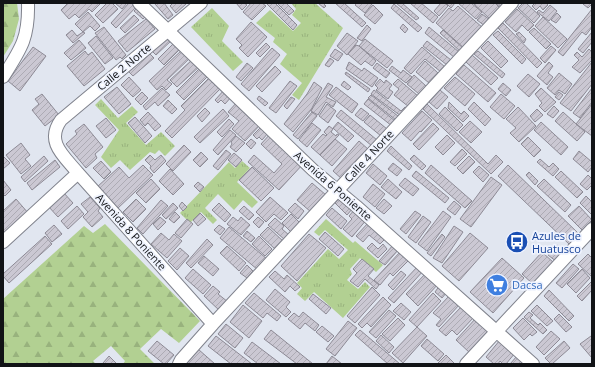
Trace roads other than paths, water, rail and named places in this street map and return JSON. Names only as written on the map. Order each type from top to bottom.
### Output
[{"type":"street","points":[[3,77],[24,44],[28,30],[28,3]]},
{"type":"street","name":"Avenida 6 Poniente","points":[[140,3],[313,170],[356,206],[533,364]]},
{"type":"street","name":"Calle 2 Norte","points":[[54,136],[56,127],[61,120],[200,3]]},
{"type":"street","name":"Calle 4 Norte","points":[[179,364],[213,324],[512,3]]},
{"type":"street","name":"Avenida 8 Poniente","points":[[54,136],[56,144],[78,173],[213,324]]},
{"type":"street","points":[[3,242],[78,173]]},
{"type":"street","points":[[466,364],[592,229]]},
{"type":"place","name":"Azules de Huatusco","points":[[517,242]]},
{"type":"place","name":"Dacsa","points":[[497,285]]}]
